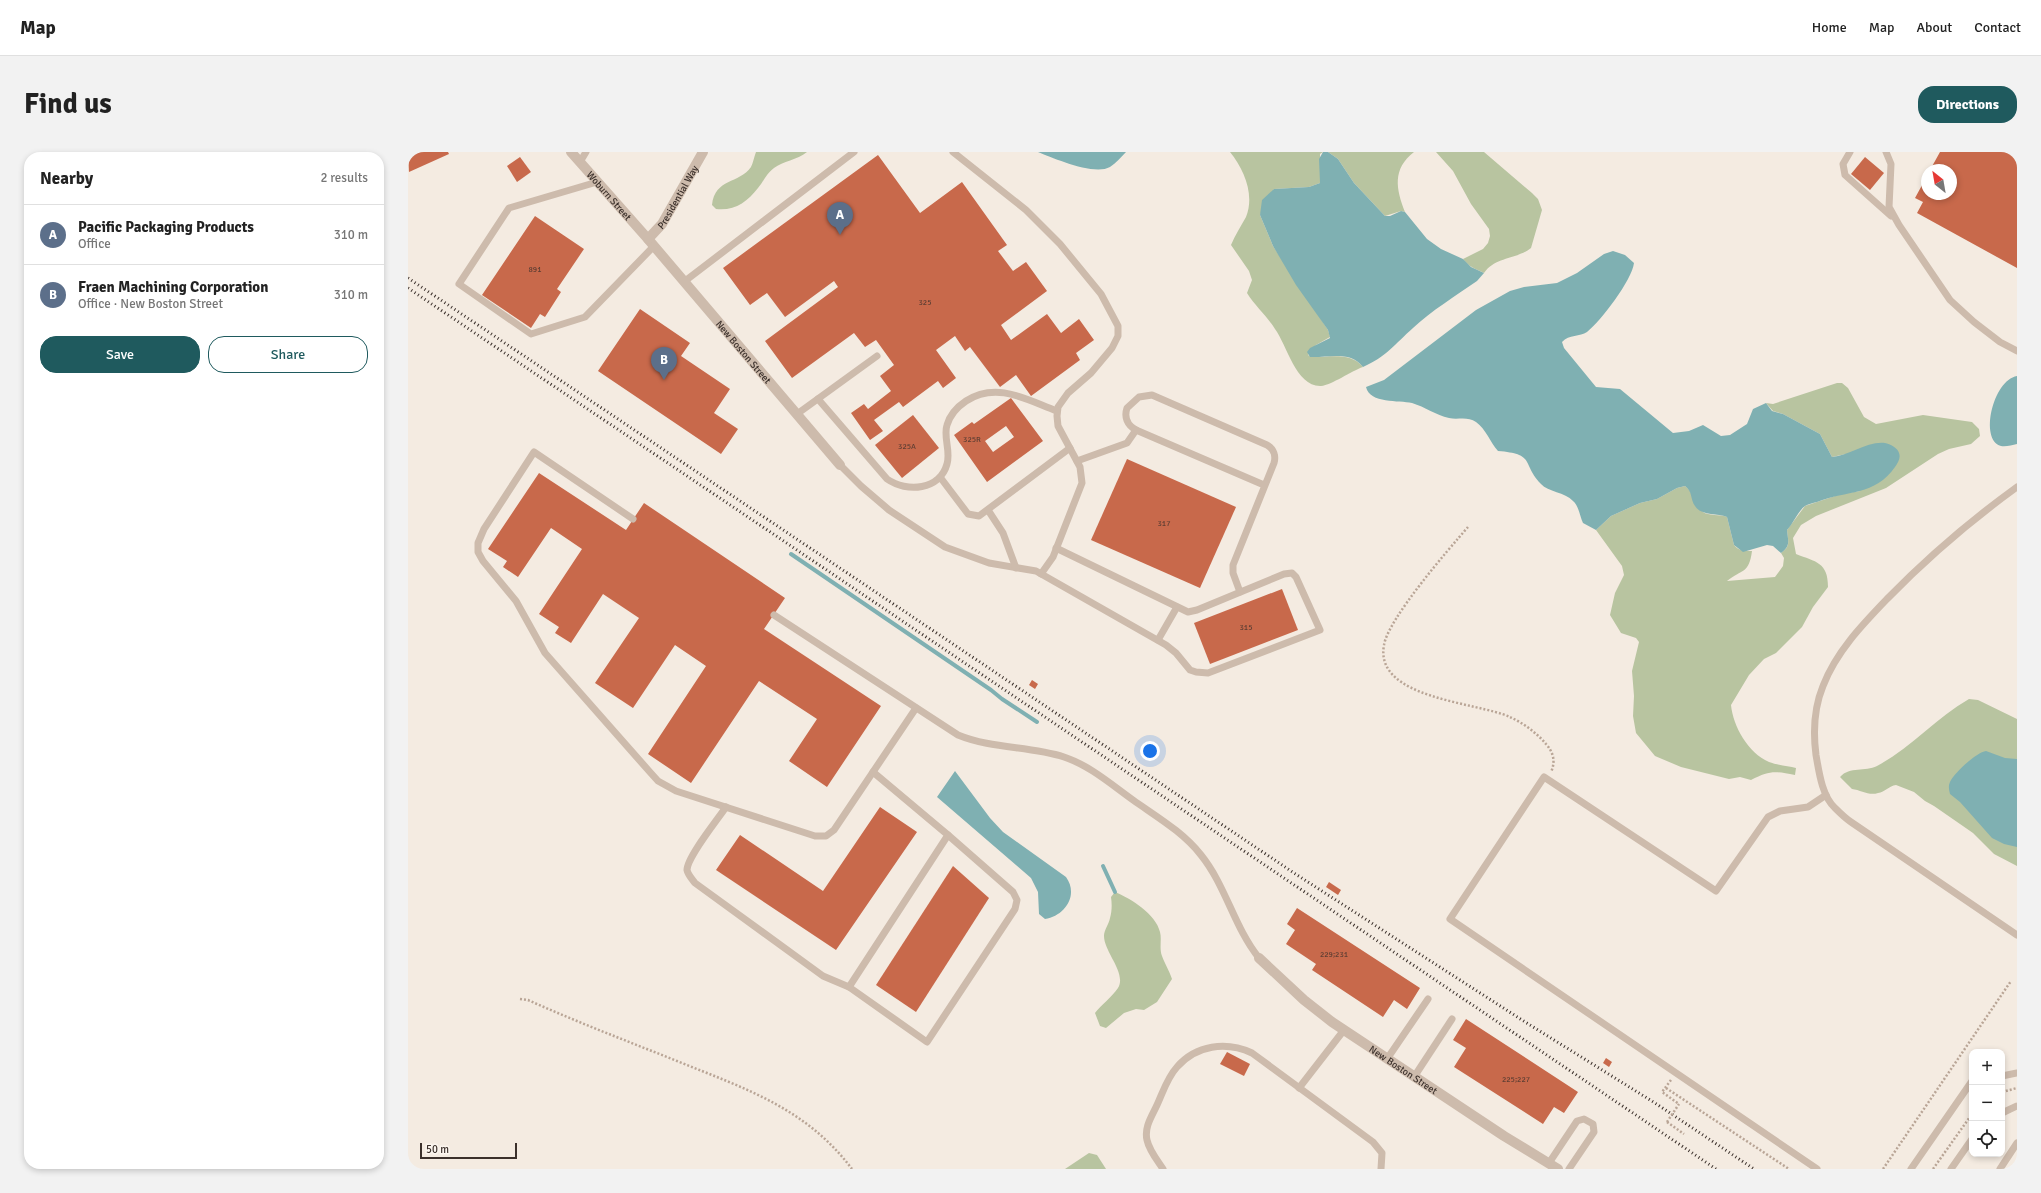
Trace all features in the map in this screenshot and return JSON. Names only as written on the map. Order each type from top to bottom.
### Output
[{"type":"street","name":"Woburn Street","points":[[571,152],[651,243]]},
{"type":"street","name":"Presidential Way","points":[[651,243],[703,152]]},
{"type":"street","name":"New Boston Street","points":[[651,243],[685,281],[840,465]]},
{"type":"street","name":"New Boston Street","points":[[1259,958],[1304,1000],[1344,1030],[1414,1077],[1558,1169]]},
{"type":"lane","points":[[580,162],[586,152]]},
{"type":"lane","points":[[685,281],[854,152]]},
{"type":"lane","points":[[953,152],[990,180],[1046,229],[1075,261],[1101,294],[1118,326],[1118,336],[1112,348],[1091,373],[1062,400],[1057,411],[1058,426],[1077,461],[1081,472],[1082,483],[1056,548],[1049,563],[1041,574]]},
{"type":"lane","points":[[1850,152],[1843,164],[1845,175],[1882,207],[1899,225]]},
{"type":"lane","points":[[1886,152],[1891,164],[1890,207],[1899,225],[1950,300],[1979,326],[2000,342],[2017,351]]},
{"type":"lane","points":[[597,182],[509,208],[459,284],[531,334],[585,317],[651,243]]},
{"type":"lane","points":[[797,414],[877,356]]},
{"type":"lane","points":[[818,399],[882,474],[894,484],[902,487],[920,487],[934,482],[940,477],[947,464],[949,454],[946,426],[956,409],[971,398],[987,392],[1007,393],[1057,411]]},
{"type":"lane","points":[[1240,592],[1233,573],[1233,565],[1275,458],[1274,453],[1269,447],[1155,396],[1141,395],[1127,408],[1126,420],[1129,425],[1136,430],[1264,485]]},
{"type":"lane","points":[[1077,461],[1127,443],[1136,430]]},
{"type":"lane","points":[[940,477],[970,515],[979,516],[1070,448]]},
{"type":"lane","points":[[633,519],[534,452],[487,524],[478,543],[478,552],[483,561],[516,601],[545,654],[654,776],[664,784],[676,790],[815,836],[826,836],[834,830],[916,708]]},
{"type":"lane","points":[[840,465],[880,503],[934,540],[978,560],[1041,574],[1158,640],[1176,653],[1190,670],[1208,673],[1320,630],[1296,577],[1292,574],[1284,574],[1194,611],[1188,612],[1056,548]]},
{"type":"lane","points":[[2017,487],[1954,536],[1912,573],[1847,643],[1834,663],[1822,687],[1815,723],[1818,763],[1826,795],[1834,808],[1851,822],[2017,935]]},
{"type":"lane","points":[[988,510],[1003,533],[1016,568]]},
{"type":"lane","points":[[1158,640],[1177,608]]},
{"type":"lane","points":[[774,615],[948,730],[969,740],[1047,753],[1071,759],[1116,788],[1176,831],[1191,844],[1209,866],[1244,936],[1259,958]]},
{"type":"lane","points":[[726,807],[692,856],[687,869],[690,877],[695,883],[823,976],[849,987],[927,1042],[1014,909],[1017,900],[1013,892],[873,772]]},
{"type":"lane","points":[[1817,1169],[1450,919],[1544,777],[1716,891],[1768,817],[1780,811],[1808,807],[1826,795]]},
{"type":"lane","points":[[849,987],[948,835]]},
{"type":"lane","points":[[1387,1059],[1428,999]]},
{"type":"lane","points":[[1414,1077],[1452,1019]]},
{"type":"lane","points":[[1299,1088],[1344,1030]]},
{"type":"lane","points":[[1163,1169],[1148,1145],[1147,1129],[1172,1074],[1189,1056],[1212,1047],[1236,1047],[1259,1058],[1377,1146],[1382,1158],[1382,1169]]},
{"type":"lane","points":[[2005,1075],[2017,1073]]},
{"type":"lane","points":[[1911,1169],[1969,1085]]},
{"type":"lane","points":[[2005,1111],[2017,1106]]},
{"type":"lane","points":[[1549,1164],[1577,1121],[1584,1119],[1593,1124],[1594,1132],[1569,1169]]},
{"type":"lane","points":[[1951,1169],[1969,1143]]},
{"type":"lane","points":[[2000,1169],[2017,1143]]},
{"type":"path","points":[[1468,527],[1408,603],[1390,629],[1384,645],[1385,664],[1393,676],[1407,686],[1423,693],[1497,712],[1523,724],[1542,740],[1552,752],[1553,767],[1548,779]]},
{"type":"path","points":[[1883,1169],[2011,981]]},
{"type":"path","points":[[520,999],[528,1000],[721,1079],[783,1107],[815,1129],[830,1142],[852,1169]]},
{"type":"path","points":[[1676,1073],[1662,1092],[1679,1104],[1667,1122],[1684,1134]]},
{"type":"path","points":[[1666,1088],[1789,1169]]},
{"type":"path","points":[[2005,1091],[2017,1088]]},
{"type":"path","points":[[1933,1169],[1969,1118]]},
{"type":"green space","points":[[756,152],[807,152],[774,168],[754,193],[745,201],[729,209],[716,209],[712,205],[714,196],[718,190],[728,182],[746,172],[751,167]]},
{"type":"green space","points":[[1230,152],[1323,152],[1320,154],[1320,183],[1309,187],[1274,189],[1260,215],[1273,246],[1328,330],[1330,337],[1316,345],[1308,355],[1311,357],[1345,357],[1358,362],[1363,367],[1336,381],[1321,386],[1312,384],[1305,380],[1293,364],[1275,329],[1247,293],[1252,280],[1249,271],[1231,245],[1246,217],[1249,191],[1244,174]]},
{"type":"green space","points":[[1328,152],[1414,152],[1402,165],[1399,172],[1398,187],[1405,212],[1401,211],[1385,216],[1354,183],[1338,159]]},
{"type":"green space","points":[[1436,152],[1484,152],[1538,199],[1542,210],[1531,248],[1519,255],[1494,264],[1484,273],[1465,262],[1463,259],[1483,249],[1488,243],[1490,236],[1489,229],[1471,204],[1453,171]]},
{"type":"green space","points":[[1837,383],[1842,383],[1848,388],[1864,417],[1876,424],[1923,415],[1972,422],[1979,429],[1980,436],[1971,444],[1949,449],[1938,454],[1886,488],[1816,516],[1801,525],[1793,538],[1796,554],[1820,564],[1826,572],[1828,587],[1813,607],[1802,627],[1776,653],[1764,659],[1749,675],[1731,705],[1738,730],[1748,746],[1761,758],[1769,762],[1796,768],[1795,775],[1773,772],[1763,774],[1751,780],[1740,777],[1729,779],[1681,767],[1655,756],[1636,733],[1633,716],[1634,696],[1632,671],[1639,642],[1636,638],[1621,633],[1610,615],[1615,593],[1624,575],[1622,566],[1596,530],[1611,516],[1640,503],[1657,499],[1677,488],[1685,486],[1690,492],[1697,506],[1703,512],[1727,517],[1734,545],[1736,547],[1742,550],[1752,551],[1747,567],[1727,581],[1775,577],[1783,566],[1784,558],[1781,553],[1788,546],[1787,530],[1805,506],[1841,494],[1860,491],[1846,454],[1832,457],[1820,434],[1783,414],[1773,411],[1766,403],[1773,404]]},
{"type":"green space","points":[[1969,699],[1978,700],[2017,719],[2017,866],[1994,854],[1973,833],[1914,792],[1896,785],[1875,794],[1868,793],[1852,789],[1840,777],[1848,771],[1872,768],[1889,759],[1945,715]]},
{"type":"green space","points":[[1115,892],[1128,898],[1142,908],[1158,925],[1161,938],[1162,956],[1172,979],[1157,1002],[1144,1010],[1136,1009],[1124,1013],[1106,1028],[1100,1026],[1095,1013],[1116,991],[1120,982],[1118,969],[1107,949],[1104,936],[1111,913],[1111,897]]},
{"type":"green space","points":[[1089,1153],[1097,1155],[1106,1169],[1065,1169]]},
{"type":"water","points":[[1038,152],[1126,152],[1110,167],[1094,169],[1074,165]]},
{"type":"water","points":[[1323,152],[1328,152],[1338,159],[1354,183],[1385,216],[1390,216],[1401,211],[1405,212],[1427,239],[1441,249],[1463,259],[1471,267],[1484,273],[1477,281],[1436,309],[1420,322],[1390,350],[1378,359],[1363,367],[1352,358],[1338,356],[1310,357],[1307,352],[1310,348],[1330,338],[1328,330],[1296,285],[1273,246],[1260,215],[1262,200],[1274,189],[1309,187],[1320,183],[1319,159]]},
{"type":"water","points":[[1613,251],[1625,255],[1634,263],[1628,279],[1615,300],[1593,327],[1584,334],[1565,339],[1562,342],[1564,348],[1596,387],[1620,389],[1673,433],[1689,431],[1703,425],[1721,436],[1730,435],[1747,424],[1753,409],[1766,403],[1772,411],[1783,414],[1820,434],[1832,457],[1872,444],[1885,443],[1894,446],[1900,455],[1895,467],[1879,483],[1869,488],[1828,498],[1805,506],[1787,530],[1788,546],[1781,553],[1773,546],[1767,545],[1743,552],[1734,545],[1727,517],[1705,513],[1698,509],[1693,503],[1688,488],[1685,486],[1677,488],[1657,499],[1640,503],[1611,516],[1596,530],[1583,523],[1577,506],[1570,498],[1544,487],[1535,477],[1523,457],[1510,452],[1498,451],[1483,428],[1473,420],[1444,417],[1412,403],[1379,399],[1373,396],[1366,387],[1384,380],[1476,310],[1510,291],[1524,287],[1557,283],[1577,273],[1604,254]]},
{"type":"water","points":[[2017,376],[2017,444],[2001,446],[1994,441],[1991,433],[1990,422],[1992,410],[2001,388],[2009,380]]},
{"type":"water","points":[[1986,751],[2005,758],[2017,759],[2017,847],[2004,844],[1992,838],[1960,802],[1950,794],[1949,784],[1952,778],[1977,755]]},
{"type":"water","points":[[955,771],[990,818],[1003,832],[1066,877],[1070,884],[1070,897],[1068,904],[1059,914],[1045,919],[1039,914],[1038,892],[1031,878],[937,797]]},
{"type":"building","points":[[408,152],[448,152],[449,154],[409,172]]},
{"type":"building","points":[[1940,152],[2017,152],[2017,268],[1917,213],[1923,202],[1915,198],[1921,187],[1921,200],[1957,200],[1957,164],[1933,164]]},
{"type":"building","points":[[878,155],[920,213],[962,182],[1007,245],[998,251],[1013,271],[1026,262],[1047,291],[1001,325],[1011,340],[1047,314],[1061,333],[1079,319],[1094,340],[1076,353],[1080,360],[1031,396],[1016,375],[1000,387],[970,347],[965,351],[955,336],[936,350],[956,378],[943,388],[938,381],[903,407],[899,402],[874,420],[883,431],[870,440],[851,413],[864,404],[868,409],[891,391],[880,376],[894,365],[876,340],[865,347],[854,333],[792,378],[765,341],[838,287],[834,281],[785,317],[767,293],[750,305],[723,268]]},
{"type":"building","points":[[520,157],[531,172],[517,182],[507,166]]},
{"type":"building","points":[[1865,157],[1884,173],[1870,190],[1851,174]]},
{"type":"building","points":[[535,216],[584,249],[557,289],[561,292],[545,317],[540,314],[531,328],[482,295]]},
{"type":"building","points":[[640,309],[690,343],[681,356],[730,389],[714,413],[738,429],[721,454],[598,371]]},
{"type":"building","points":[[1011,398],[1043,441],[987,482],[954,435],[972,422],[974,424]],"holes":[[[1006,426],[1014,437],[993,452],[985,441]]]},
{"type":"building","points":[[913,415],[939,448],[902,478],[875,445]]},
{"type":"building","points":[[1127,459],[1236,507],[1200,588],[1091,540]]},
{"type":"building","points":[[539,473],[626,530],[644,503],[785,598],[764,629],[881,706],[827,787],[789,761],[817,719],[759,681],[691,783],[648,754],[706,666],[675,645],[633,708],[595,683],[639,618],[603,594],[571,643],[555,633],[559,627],[539,614],[582,549],[551,528],[518,577],[503,567],[507,561],[488,549]]},
{"type":"building","points":[[1282,589],[1298,630],[1210,664],[1194,623]]},
{"type":"building","points":[[1032,680],[1038,684],[1035,689],[1029,685]]},
{"type":"building","points":[[880,807],[917,832],[836,950],[716,870],[740,835],[823,891]]},
{"type":"building","points":[[953,866],[989,898],[916,1012],[876,985]]},
{"type":"building","points":[[1329,882],[1341,890],[1338,895],[1326,887]]},
{"type":"building","points":[[1297,908],[1420,988],[1407,1009],[1394,1000],[1383,1017],[1312,970],[1316,964],[1286,944],[1295,930],[1287,924]]},
{"type":"building","points":[[1466,1019],[1578,1092],[1564,1113],[1554,1107],[1543,1124],[1454,1067],[1466,1048],[1453,1040]]},
{"type":"building","points":[[1227,1052],[1250,1064],[1244,1076],[1220,1064]]},
{"type":"building","points":[[1606,1058],[1612,1062],[1609,1067],[1603,1063]]},
{"type":"waterway","points":[[791,554],[1037,722]]},
{"type":"waterway","points":[[1103,866],[1115,892]]},
{"type":"railway","points":[[408,278],[1294,873],[1522,1020],[1655,1103],[1754,1169]]},
{"type":"railway","points":[[408,288],[1716,1169]]},
{"type":"place","name":"Pacific Packaging Products","points":[[840,235]]},
{"type":"place","name":"Fraen Machining Corporation","points":[[664,380]]}]
